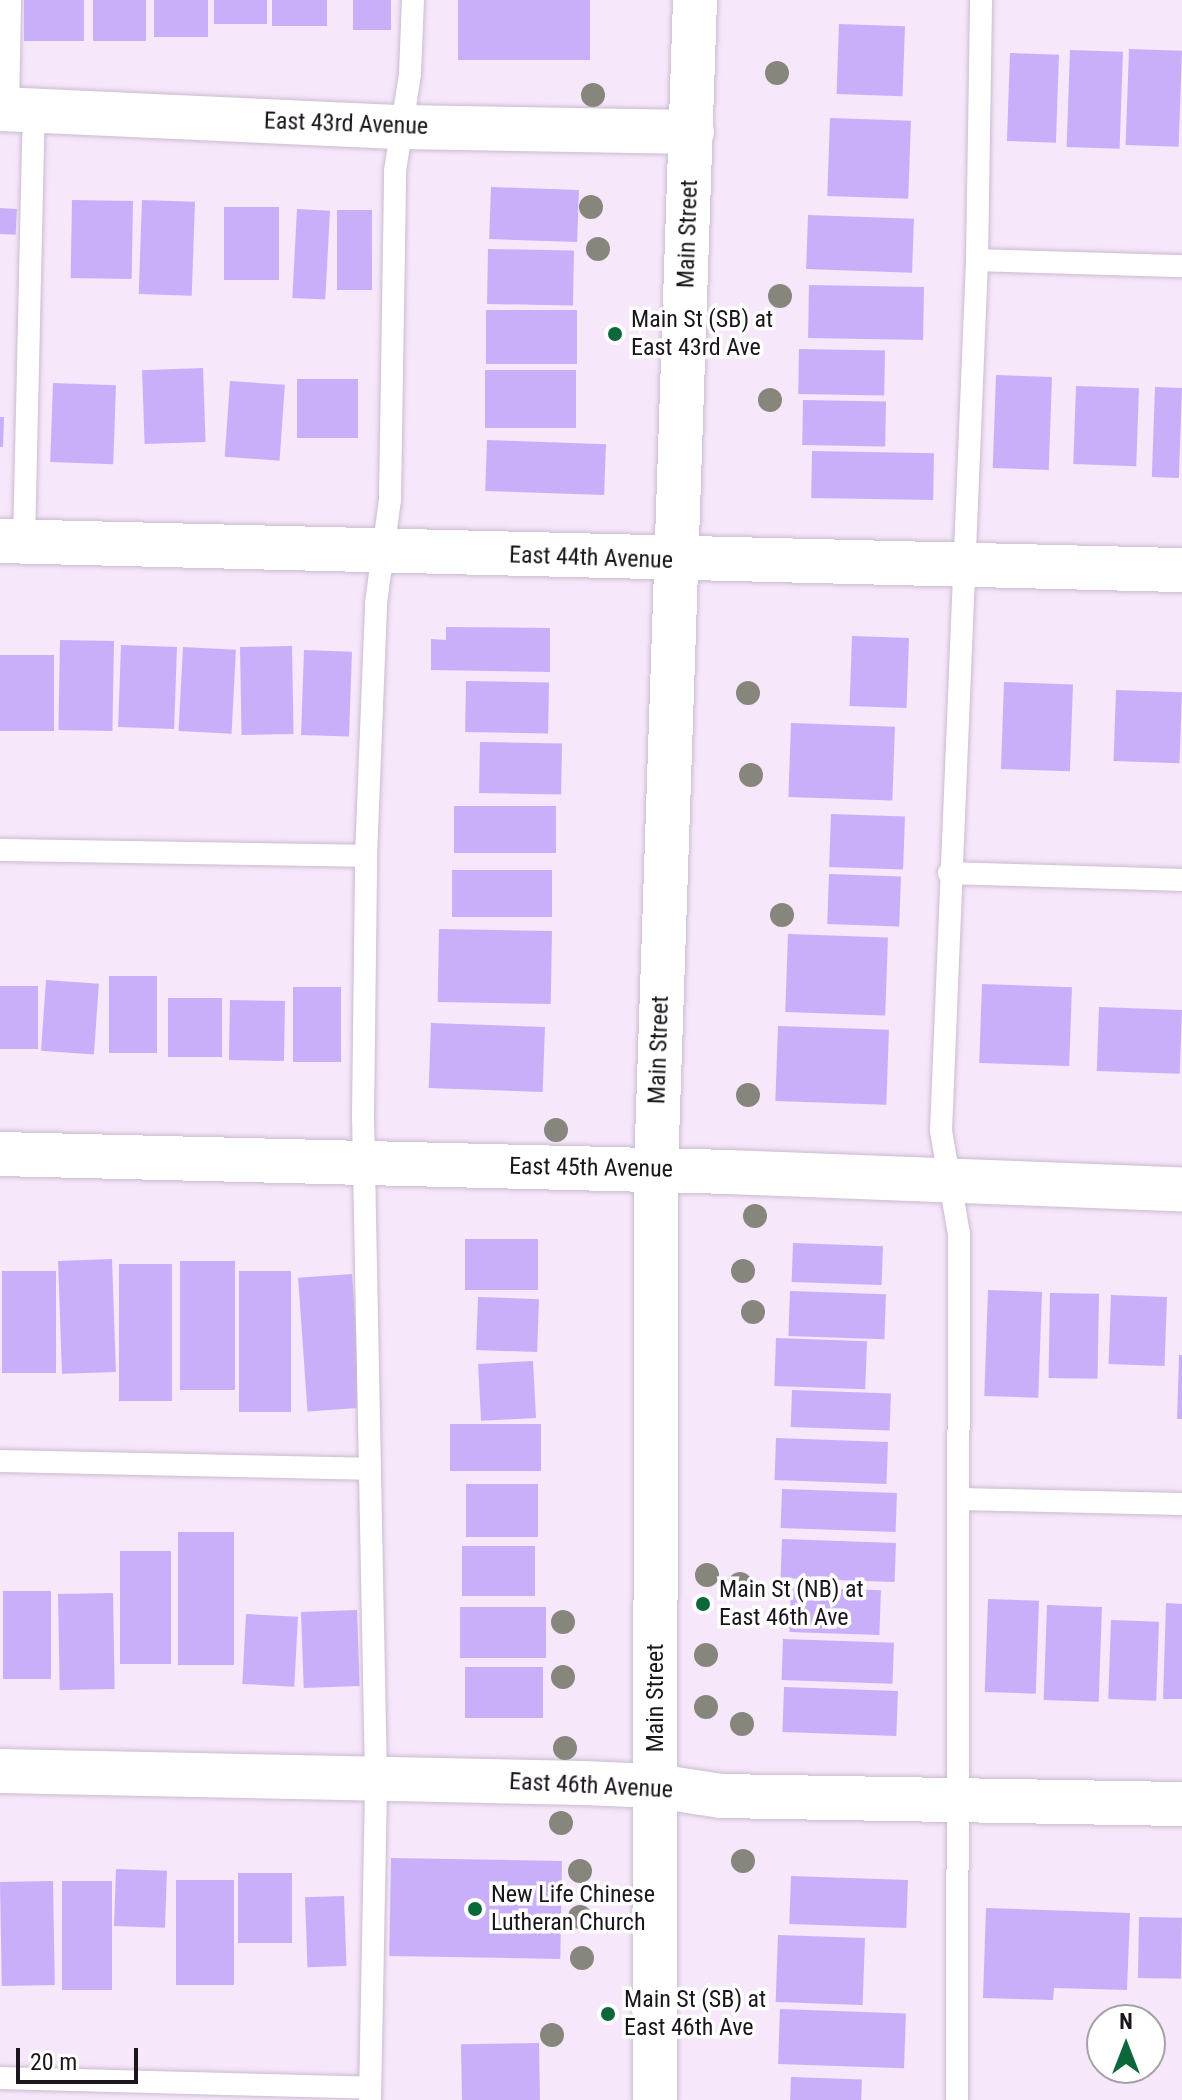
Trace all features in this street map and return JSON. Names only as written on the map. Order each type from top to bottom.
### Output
[{"type":"street","name":"Main Street","points":[[655,2100],[656,1170],[695,0]]},
{"type":"street","name":"East 43rd Avenue","points":[[14,109],[402,127],[692,132]]},
{"type":"street","name":"East 44th Avenue","points":[[12,541],[675,561],[1182,570]]},
{"type":"street","name":"East 45th Avenue","points":[[0,1154],[365,1161],[1182,1189]]},
{"type":"street","name":"East 46th Avenue","points":[[0,1771],[656,1786],[721,1796],[1182,1804]]},
{"type":"lane","points":[[10,0],[14,109],[12,541]]},
{"type":"lane","points":[[0,2078],[370,2094],[376,1779],[367,1469],[366,856],[376,603],[390,500],[395,171],[410,74],[413,0]]},
{"type":"lane","points":[[957,2100],[959,1234],[941,1131],[949,873],[977,260],[981,0]]},
{"type":"lane","points":[[977,260],[1182,266]]},
{"type":"lane","points":[[0,850],[366,856]]},
{"type":"lane","points":[[949,873],[1182,880]]},
{"type":"lane","points":[[0,1461],[367,1469]]},
{"type":"lane","points":[[960,1499],[1182,1504]]},
{"type":"building","points":[[24,0],[84,0],[84,41],[24,41]]},
{"type":"building","points":[[93,0],[146,0],[146,41],[93,41]]},
{"type":"building","points":[[154,0],[208,0],[208,37],[154,37]]},
{"type":"building","points":[[214,0],[267,0],[267,24],[214,24]]},
{"type":"building","points":[[272,0],[327,0],[327,26],[272,26]]},
{"type":"building","points":[[353,0],[391,0],[391,30],[353,30]]},
{"type":"building","points":[[458,0],[590,0],[590,60],[458,60]]},
{"type":"building","points":[[839,24],[905,26],[903,96],[837,94]]},
{"type":"building","points":[[1129,49],[1182,51],[1179,147],[1126,145]]},
{"type":"building","points":[[1070,50],[1123,52],[1120,149],[1067,147]]},
{"type":"building","points":[[1010,53],[1059,55],[1056,143],[1007,141]]},
{"type":"building","points":[[830,118],[911,121],[908,199],[827,196]]},
{"type":"building","points":[[491,187],[579,190],[577,242],[489,239]]},
{"type":"building","points":[[72,200],[133,201],[132,279],[71,278]]},
{"type":"building","points":[[142,200],[195,202],[192,296],[139,294]]},
{"type":"building","points":[[224,207],[279,207],[279,280],[224,280]]},
{"type":"building","points":[[0,208],[17,209],[16,235],[0,234]]},
{"type":"building","points":[[297,209],[330,211],[325,300],[292,298]]},
{"type":"building","points":[[337,210],[372,210],[372,290],[337,290]]},
{"type":"building","points":[[808,215],[914,219],[912,273],[806,269]]},
{"type":"building","points":[[488,249],[574,251],[573,305],[487,304]]},
{"type":"building","points":[[809,285],[924,287],[923,340],[808,338]]},
{"type":"building","points":[[486,310],[577,310],[577,364],[486,364]]},
{"type":"building","points":[[799,349],[885,351],[884,395],[798,394]]},
{"type":"building","points":[[203,368],[206,442],[145,444],[142,370]]},
{"type":"building","points":[[485,370],[576,370],[576,428],[485,428]]},
{"type":"building","points":[[996,375],[1052,377],[1049,470],[993,468]]},
{"type":"building","points":[[297,379],[358,379],[358,438],[297,438]]},
{"type":"building","points":[[230,381],[285,385],[280,461],[225,457]]},
{"type":"building","points":[[53,383],[116,385],[113,464],[50,462]]},
{"type":"building","points":[[1076,386],[1139,388],[1136,466],[1073,464]]},
{"type":"building","points":[[1155,387],[1182,388],[1179,478],[1152,477]]},
{"type":"building","points":[[803,400],[886,401],[885,446],[802,445]]},
{"type":"building","points":[[0,417],[4,417],[3,447],[0,447]]},
{"type":"building","points":[[487,440],[606,444],[604,495],[485,491]]},
{"type":"building","points":[[812,451],[934,453],[933,500],[811,498]]},
{"type":"building","points":[[446,627],[550,628],[550,672],[431,670],[431,639],[446,640]]},
{"type":"building","points":[[852,636],[909,638],[907,708],[850,706]]},
{"type":"building","points":[[60,640],[114,641],[112,731],[58,730]]},
{"type":"building","points":[[121,645],[177,647],[174,729],[118,727]]},
{"type":"building","points":[[292,646],[294,734],[242,735],[240,647]]},
{"type":"building","points":[[183,647],[236,650],[232,734],[179,731]]},
{"type":"building","points":[[304,650],[352,652],[349,737],[301,735]]},
{"type":"building","points":[[0,655],[54,655],[54,731],[0,731]]},
{"type":"building","points":[[466,681],[549,682],[548,733],[465,732]]},
{"type":"building","points":[[1004,682],[1073,684],[1070,771],[1001,769]]},
{"type":"building","points":[[1116,690],[1182,692],[1179,763],[1114,761]]},
{"type":"building","points":[[791,723],[895,727],[892,801],[788,797]]},
{"type":"building","points":[[480,742],[562,743],[561,794],[479,793]]},
{"type":"building","points":[[454,806],[556,806],[556,853],[454,853]]},
{"type":"building","points":[[831,814],[905,817],[903,870],[829,867]]},
{"type":"building","points":[[452,870],[552,870],[552,917],[452,917]]},
{"type":"building","points":[[829,874],[901,877],[899,926],[827,924]]},
{"type":"building","points":[[439,929],[552,931],[551,1004],[438,1002]]},
{"type":"building","points":[[788,934],[888,937],[885,1015],[785,1012]]},
{"type":"building","points":[[109,976],[157,976],[157,1053],[109,1053]]},
{"type":"building","points":[[46,980],[99,984],[94,1055],[41,1051]]},
{"type":"building","points":[[982,984],[1072,987],[1069,1066],[979,1063]]},
{"type":"building","points":[[0,986],[38,986],[38,1049],[0,1049]]},
{"type":"building","points":[[293,987],[341,987],[341,1062],[293,1062]]},
{"type":"building","points":[[168,998],[222,998],[222,1057],[168,1057]]},
{"type":"building","points":[[230,1000],[285,1001],[284,1061],[229,1060]]},
{"type":"building","points":[[1099,1007],[1182,1010],[1180,1074],[1097,1071]]},
{"type":"building","points":[[431,1023],[545,1027],[543,1092],[429,1088]]},
{"type":"building","points":[[778,1026],[889,1030],[886,1105],[775,1101]]},
{"type":"building","points":[[465,1239],[538,1239],[538,1290],[465,1290]]},
{"type":"building","points":[[793,1243],[883,1246],[882,1285],[792,1282]]},
{"type":"building","points":[[112,1259],[116,1372],[62,1374],[58,1261]]},
{"type":"building","points":[[180,1261],[235,1261],[235,1390],[180,1390]]},
{"type":"building","points":[[119,1264],[172,1264],[172,1401],[119,1401]]},
{"type":"building","points":[[2,1271],[56,1271],[56,1373],[2,1373]]},
{"type":"building","points":[[239,1271],[291,1271],[291,1412],[239,1412]]},
{"type":"building","points":[[352,1274],[361,1408],[307,1411],[298,1278]]},
{"type":"building","points":[[988,1290],[1042,1292],[1038,1398],[984,1396]]},
{"type":"building","points":[[790,1291],[886,1294],[884,1339],[788,1336]]},
{"type":"building","points":[[1050,1293],[1099,1294],[1098,1379],[1049,1378]]},
{"type":"building","points":[[1111,1295],[1167,1297],[1165,1366],[1109,1364]]},
{"type":"building","points":[[478,1297],[539,1299],[537,1352],[476,1350]]},
{"type":"building","points":[[776,1338],[867,1341],[865,1389],[774,1386]]},
{"type":"building","points":[[1179,1355],[1182,1355],[1182,1419],[1177,1419]]},
{"type":"building","points":[[533,1361],[536,1418],[481,1421],[478,1364]]},
{"type":"building","points":[[792,1390],[891,1393],[890,1430],[791,1427]]},
{"type":"building","points":[[450,1424],[541,1424],[541,1471],[450,1471]]},
{"type":"building","points":[[776,1438],[888,1442],[886,1484],[775,1480]]},
{"type":"building","points":[[466,1484],[538,1484],[538,1537],[466,1537]]},
{"type":"building","points":[[782,1489],[897,1493],[896,1532],[781,1528]]},
{"type":"building","points":[[178,1532],[234,1532],[234,1665],[178,1665]]},
{"type":"building","points":[[782,1539],[896,1543],[895,1582],[781,1578]]},
{"type":"building","points":[[462,1546],[535,1546],[535,1596],[462,1596]]},
{"type":"building","points":[[120,1551],[171,1551],[171,1664],[120,1664]]},
{"type":"building","points":[[791,1587],[881,1590],[879,1635],[789,1632]]},
{"type":"building","points":[[3,1591],[51,1591],[51,1679],[3,1679]]},
{"type":"building","points":[[113,1593],[115,1689],[60,1690],[58,1594]]},
{"type":"building","points":[[988,1599],[1039,1601],[1036,1694],[985,1692]]},
{"type":"building","points":[[1166,1603],[1182,1604],[1182,1699],[1163,1699]]},
{"type":"building","points":[[1047,1605],[1102,1607],[1099,1702],[1044,1700]]},
{"type":"building","points":[[460,1607],[546,1607],[546,1658],[460,1658]]},
{"type":"building","points":[[357,1610],[360,1686],[304,1688],[301,1612]]},
{"type":"building","points":[[246,1614],[298,1617],[294,1687],[242,1684]]},
{"type":"building","points":[[1111,1620],[1159,1622],[1156,1701],[1108,1699]]},
{"type":"building","points":[[783,1639],[894,1643],[893,1684],[782,1680]]},
{"type":"building","points":[[465,1667],[543,1667],[543,1718],[465,1718]]},
{"type":"building","points":[[784,1687],[898,1691],[896,1736],[782,1732]]},
{"type":"building","name":"New Life Chinese Lutheran Church","points":[[391,1858],[562,1861],[560,1959],[389,1956]]},
{"type":"building","points":[[116,1869],[167,1871],[165,1928],[114,1926]]},
{"type":"building","points":[[238,1873],[292,1873],[292,1943],[238,1943]]},
{"type":"building","points":[[791,1876],[908,1880],[906,1928],[789,1924]]},
{"type":"building","points":[[176,1880],[234,1880],[234,1985],[176,1985]]},
{"type":"building","points":[[53,1881],[55,1985],[2,1986],[0,1882]]},
{"type":"building","points":[[62,1881],[112,1881],[112,1990],[62,1990]]},
{"type":"building","points":[[344,1896],[346,1966],[307,1967],[305,1897]]},
{"type":"building","points":[[986,1908],[1130,1913],[1127,1990],[1054,1988],[1053,2000],[983,1998]]},
{"type":"building","points":[[1139,1917],[1182,1918],[1181,1979],[1138,1978]]},
{"type":"building","points":[[778,1935],[865,1938],[863,2005],[776,2002]]},
{"type":"building","points":[[780,2009],[906,2013],[904,2068],[778,2064]]},
{"type":"building","points":[[539,2043],[540,2100],[462,2100],[461,2044]]},
{"type":"building","points":[[791,2077],[862,2079],[861,2100],[790,2100]]},
{"type":"place","name":"Main St (SB) at East 43rd Ave","points":[[615,334]]},
{"type":"place","name":"Main St (NB) at East 46th Ave","points":[[703,1604]]},
{"type":"place","name":"New Life Chinese Lutheran Church","points":[[475,1909]]},
{"type":"place","name":"Main St (SB) at East 46th Ave","points":[[608,2014]]}]
